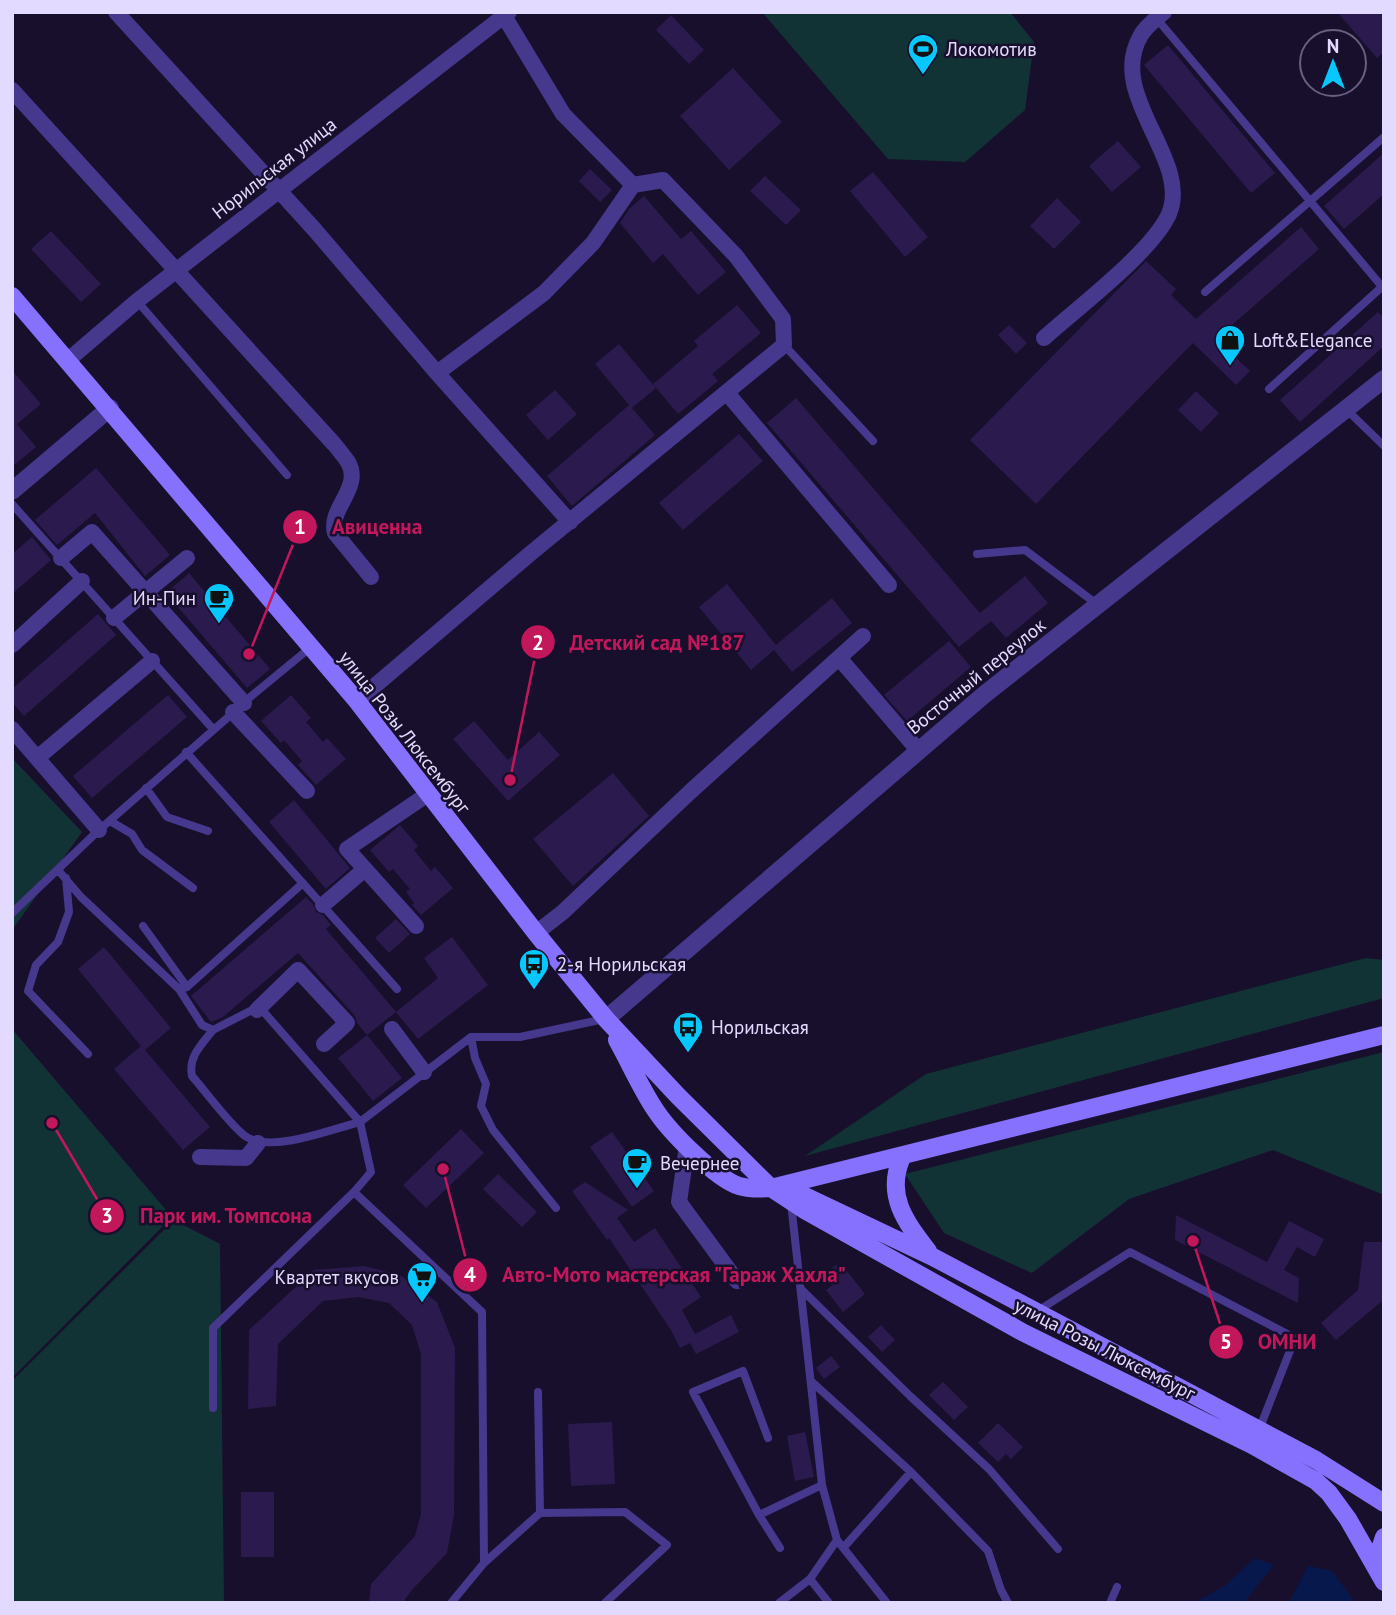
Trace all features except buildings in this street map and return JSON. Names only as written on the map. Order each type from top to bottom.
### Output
[{"type":"main road","name":"улица Розы Люксембург","points":[[12,296],[357,701],[606,1019],[678,1096],[771,1188],[806,1211],[1024,1333],[1256,1438],[1317,1460],[1384,1503]]},
{"type":"main road","points":[[606,1019],[657,1112],[687,1146],[713,1171],[737,1186],[757,1189],[902,1157],[1384,1035]]},
{"type":"main road","points":[[902,1157],[895,1171],[896,1195],[906,1223],[932,1255]]},
{"type":"main road","name":"улица Розы Люксембург","points":[[771,1188],[794,1191],[932,1255],[1256,1438],[1326,1489],[1348,1520],[1384,1582]]},
{"type":"main road","points":[[1024,1333],[1035,1312]]},
{"type":"main road","points":[[1384,1536],[1380,1549],[1384,1572]]},
{"type":"street","points":[[116,12],[314,229],[437,373],[570,522]]},
{"type":"street","points":[[506,14],[563,114],[633,185]]},
{"type":"street","name":"Норильская улица","points":[[67,361],[137,300],[506,14]]},
{"type":"street","points":[[1044,338],[1147,245],[1169,213],[1172,196],[1167,166],[1139,103],[1133,79],[1136,46],[1142,33],[1160,15]]},
{"type":"street","points":[[12,90],[334,444],[349,464],[352,475],[350,489],[334,526],[335,533],[371,577]]},
{"type":"street","points":[[357,701],[784,345],[783,319],[736,256],[663,180],[633,185],[593,243],[544,293],[437,373]]},
{"type":"street","name":"Восточный переулок","points":[[606,1019],[985,694],[1384,379]]},
{"type":"street","points":[[727,393],[875,572],[889,585]]},
{"type":"street","points":[[12,491],[110,408]]},
{"type":"street","points":[[61,558],[93,532],[307,790]]},
{"type":"street","points":[[114,618],[187,558]]},
{"type":"street","points":[[12,645],[82,581]]},
{"type":"street","points":[[536,933],[563,912],[691,790],[863,636]]},
{"type":"street","points":[[840,659],[918,750]]},
{"type":"street","points":[[37,758],[152,661]]},
{"type":"street","points":[[12,729],[104,825]]},
{"type":"street","points":[[416,926],[347,849],[428,794]]},
{"type":"street","points":[[323,905],[365,869]]},
{"type":"street","points":[[257,1010],[298,970],[347,1023],[324,1044]]},
{"type":"street","points":[[392,1029],[424,1072]]},
{"type":"street","points":[[200,1157],[246,1157],[258,1143]]},
{"type":"street","points":[[687,1146],[679,1202],[737,1281]]},
{"type":"lane","points":[[1160,15],[1383,287],[1269,389]]},
{"type":"lane","points":[[1205,292],[1384,137]]},
{"type":"lane","points":[[137,300],[288,475]]},
{"type":"lane","points":[[784,345],[873,442]]},
{"type":"lane","points":[[1347,410],[1384,446]]},
{"type":"lane","points":[[12,504],[213,729]]},
{"type":"lane","points":[[977,554],[1025,550],[1098,605]]},
{"type":"lane","points":[[12,914],[104,825],[311,647]]},
{"type":"lane","points":[[186,752],[397,989]]},
{"type":"lane","points":[[146,788],[167,817],[208,831]]},
{"type":"lane","points":[[104,825],[132,834],[142,850],[193,888]]},
{"type":"lane","points":[[58,870],[81,897],[183,988]]},
{"type":"lane","points":[[66,878],[69,912],[58,942],[36,965],[27,991],[88,1054]]},
{"type":"lane","points":[[183,988],[303,883]]},
{"type":"lane","points":[[143,926],[183,988],[202,1025],[213,1030]]},
{"type":"lane","points":[[213,1408],[213,1328],[355,1192],[371,1172],[360,1122],[264,1011],[252,1010],[213,1030],[193,1055],[190,1067],[192,1076],[245,1136],[258,1143],[280,1143],[360,1122],[471,1037],[520,1037],[606,1019]]},
{"type":"lane","points":[[471,1037],[475,1058],[486,1084],[481,1107],[493,1130],[556,1208]]},
{"type":"lane","points":[[355,1192],[481,1312],[484,1563]]},
{"type":"lane","points":[[791,1200],[822,1485],[837,1540],[887,1603]]},
{"type":"lane","points":[[1035,1312],[1130,1252],[1295,1338],[1256,1438]]},
{"type":"lane","points":[[802,1290],[989,1469],[1058,1549]]},
{"type":"lane","points":[[768,1438],[743,1371],[693,1392],[759,1515],[780,1548]]},
{"type":"lane","points":[[812,1382],[911,1472],[988,1551],[1008,1603]]},
{"type":"lane","points":[[538,1392],[540,1513]]},
{"type":"lane","points":[[844,1547],[911,1472]]},
{"type":"lane","points":[[759,1515],[822,1485]]},
{"type":"lane","points":[[451,1603],[484,1563],[540,1513],[625,1512],[667,1545],[606,1603]]},
{"type":"lane","points":[[779,1603],[810,1579],[837,1540]]},
{"type":"lane","points":[[810,1579],[829,1603]]},
{"type":"lane","points":[[1110,1603],[1118,1587]]},
{"type":"green space","name":"Локомотив","points":[[762,12],[1010,12],[1034,42],[1025,110],[965,162],[888,159]]},
{"type":"green space","points":[[12,758],[82,832],[12,930]]},
{"type":"green space","points":[[1366,958],[1384,960],[1384,998],[805,1156],[926,1074]]},
{"type":"green space","points":[[12,1029],[172,1217],[12,1378]]},
{"type":"green space","points":[[1384,1052],[1384,1195],[1273,1150],[1129,1199],[1032,1273],[944,1233],[905,1174]]},
{"type":"green space","points":[[174,1220],[220,1244],[224,1603],[12,1603],[12,1381]]},
{"type":"shaded area","points":[[1255,1558],[1274,1565],[1244,1603],[1194,1603],[1226,1585]]},
{"type":"shaded area","points":[[1308,1566],[1332,1571],[1356,1603],[1289,1603]]},
{"type":"place","name":"Локомотив","points":[[923,76]]},
{"type":"place","name":"Loft&Elegance","points":[[1230,367]]},
{"type":"place","name":"Ин-Пин","points":[[219,625]]},
{"type":"place","name":"Авиценна","points":[[249,654]]},
{"type":"place","name":"Детский сад №187","points":[[510,780]]},
{"type":"place","name":"2-я Норильская","points":[[534,991]]},
{"type":"place","name":"Норильская","points":[[688,1054]]},
{"type":"place","name":"Парк им. Томпсона","points":[[52,1123]]},
{"type":"place","name":"Авто-Мото мастерская \"Гараж Хахла\"","points":[[443,1169]]},
{"type":"place","name":"Вечернее","points":[[637,1190]]},
{"type":"place","name":"ОМНИ","points":[[1193,1241]]},
{"type":"place","name":"Квартет вкусов","points":[[422,1304]]}]
